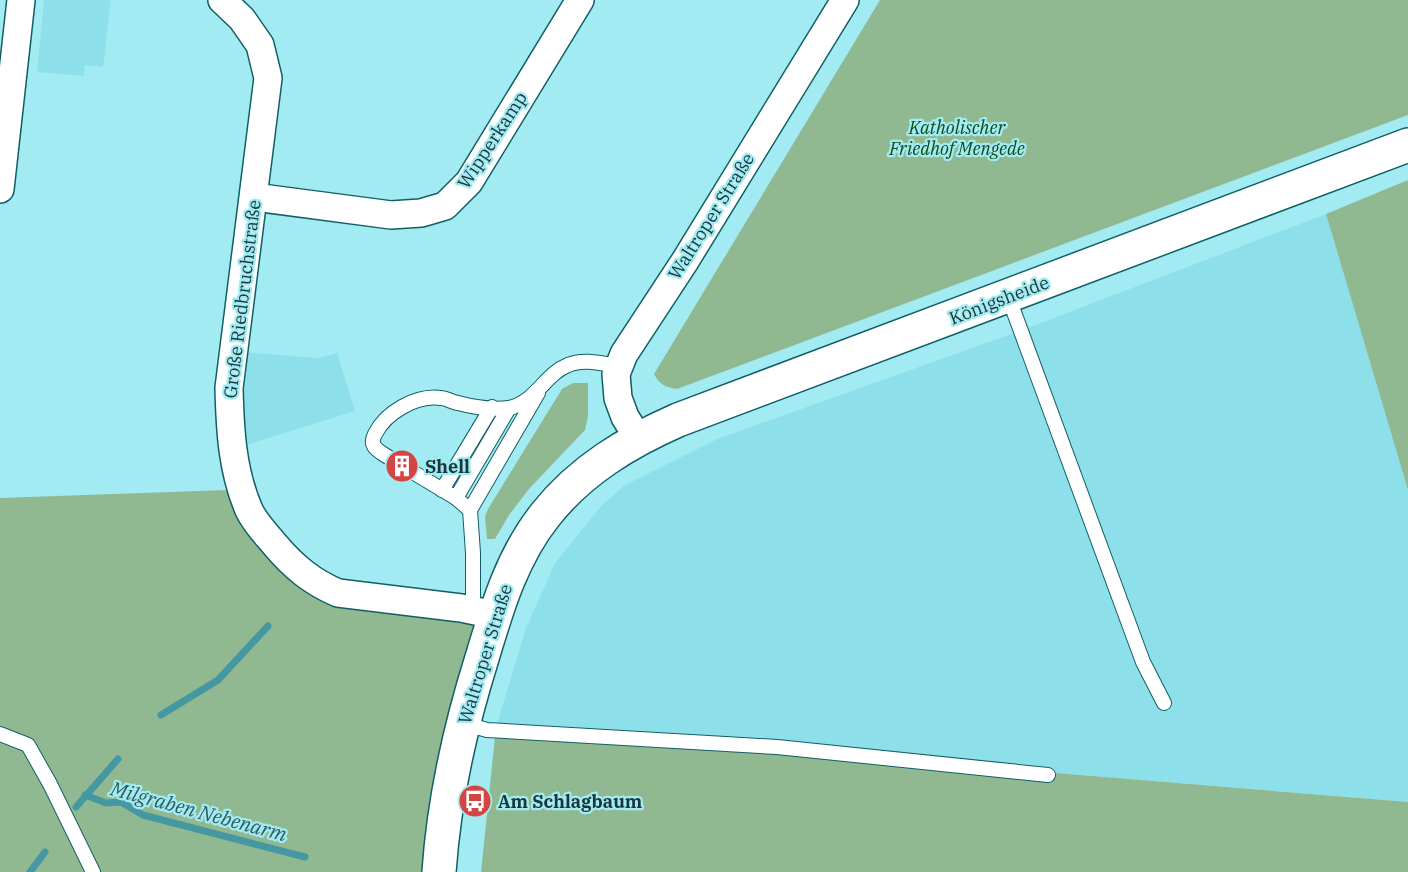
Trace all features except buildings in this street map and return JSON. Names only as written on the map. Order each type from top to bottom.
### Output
[{"type":"main road","name":"Königsheide","points":[[596,466],[638,438],[687,416],[1408,145]]},
{"type":"main road","name":"Waltroper Straße","points":[[439,872],[453,763],[484,613],[545,515],[566,491],[596,466]]},
{"type":"street","points":[[0,189],[21,0]]},
{"type":"street","name":"Große Riedbruchstraße","points":[[222,0],[242,19],[260,45],[268,78],[229,388],[230,431],[238,480],[250,511],[282,553],[299,571],[319,585],[338,592],[484,613]]},
{"type":"street","name":"Wipperkamp","points":[[254,197],[391,215],[421,213],[445,206],[469,182],[580,0]]},
{"type":"street","name":"Waltroper Straße","points":[[638,438],[618,398],[616,374],[624,354],[685,261],[845,0]]},
{"type":"lane","points":[[1008,296],[1143,662],[1164,703]]},
{"type":"lane","points":[[484,613],[473,553],[470,510],[541,389],[552,376],[568,364],[590,361],[619,366]]},
{"type":"lane","points":[[388,457],[373,448],[374,434],[386,419],[402,406],[432,398],[441,398],[457,403],[509,408],[541,389]]},
{"type":"lane","points":[[442,490],[492,407]]},
{"type":"lane","points":[[456,498],[509,408]]},
{"type":"lane","points":[[416,474],[456,498],[470,510]]},
{"type":"lane","points":[[462,723],[487,730],[777,747],[1048,775]]},
{"type":"lane","points":[[0,734],[28,745],[50,784],[93,872]]},
{"type":"shaded area","points":[[44,0],[111,0],[103,67],[85,65],[84,76],[37,72]]},
{"type":"shaded area","points":[[1326,214],[1408,490],[1408,802],[496,727],[526,628],[555,563],[602,505],[625,485],[717,439],[1017,332]]},
{"type":"shaded area","points":[[243,352],[318,358],[337,353],[355,411],[243,446],[241,435]]},
{"type":"green space","name":"Katholischer Friedhof Mengede","points":[[880,0],[1408,0],[1408,115],[677,389],[663,385],[654,374]]},
{"type":"green space","points":[[1408,180],[1408,490],[1326,214]]},
{"type":"green space","points":[[573,383],[588,383],[588,416],[585,430],[529,489],[509,515],[495,539],[487,539],[485,517],[488,509],[562,389]]},
{"type":"green space","points":[[227,490],[244,523],[289,579],[330,602],[495,615],[439,872],[0,872],[0,498]]},
{"type":"green space","points":[[496,727],[1408,802],[1408,872],[481,872]]},
{"type":"waterway","points":[[161,715],[218,680],[268,626]]},
{"type":"waterway","points":[[76,807],[118,759]]},
{"type":"waterway","name":"Milgraben Nebenarm","points":[[85,795],[106,803],[121,802],[143,815],[305,857]]},
{"type":"waterway","points":[[30,872],[45,852]]},
{"type":"place","name":"Shell","points":[[402,466]]},
{"type":"place","name":"Am Schlagbaum","points":[[475,801]]}]
